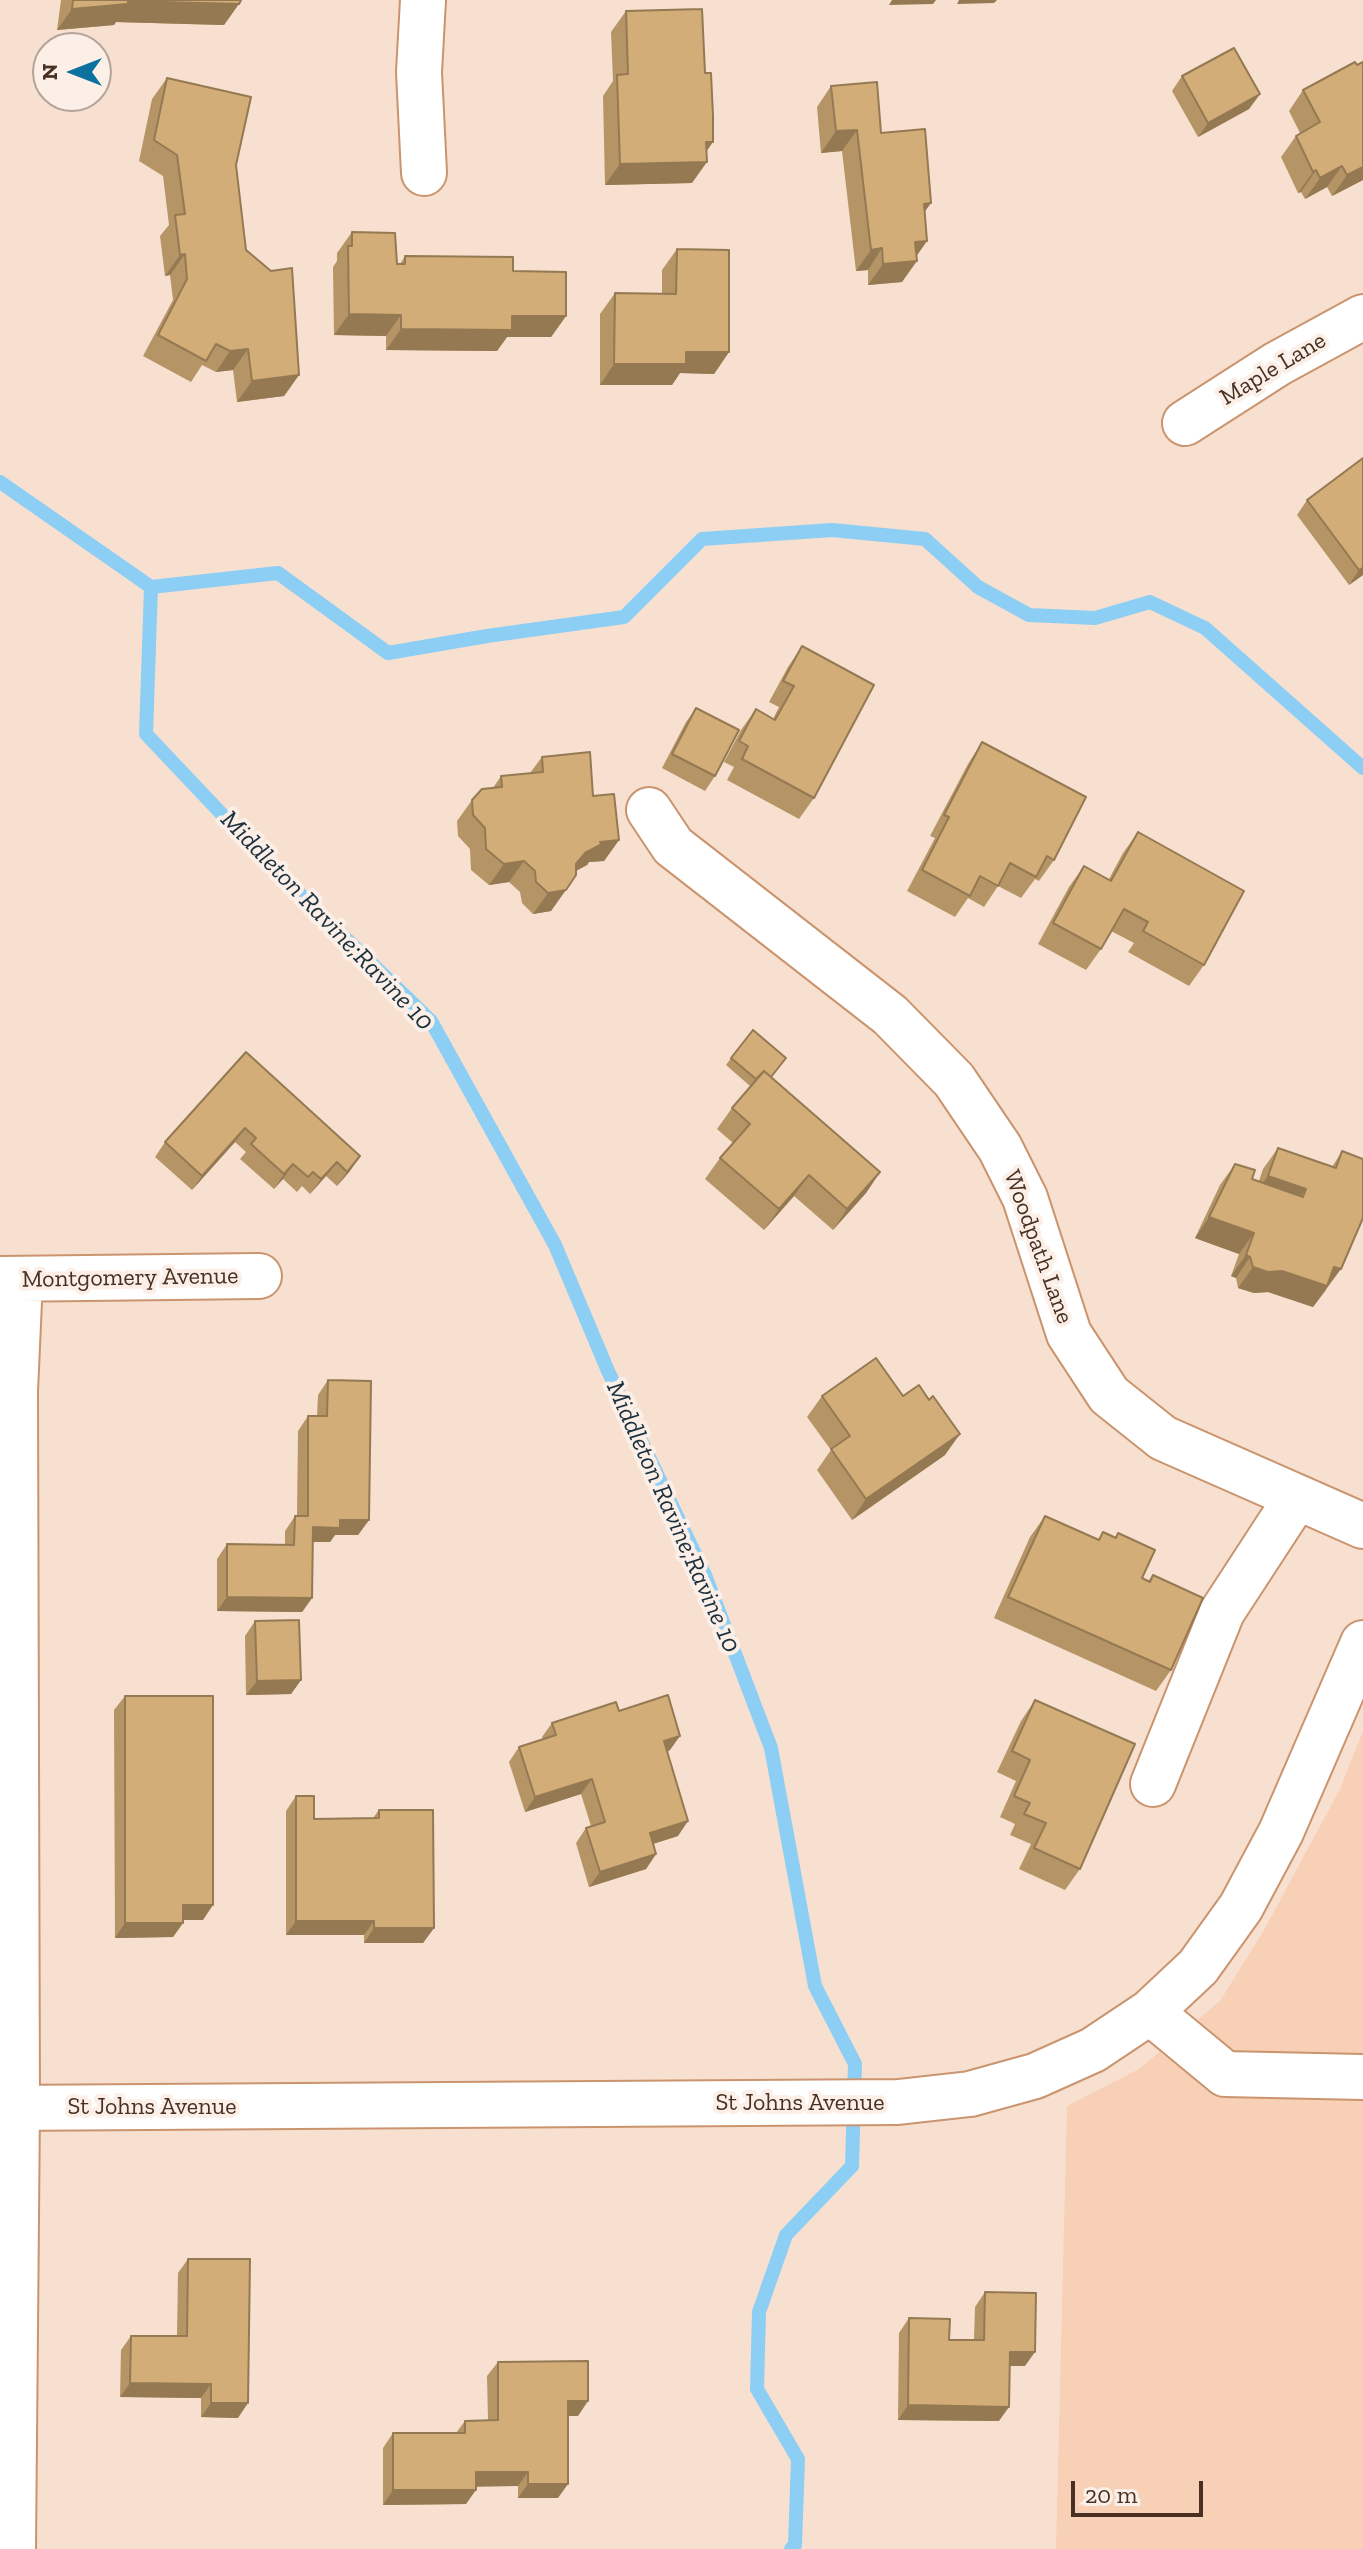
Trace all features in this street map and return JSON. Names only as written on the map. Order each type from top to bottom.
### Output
[{"type":"street","points":[[423,0],[419,72],[424,173]]},
{"type":"street","name":"Maple Lane","points":[[1185,423],[1277,364],[1363,317]]},
{"type":"street","name":"Woodpath Lane","points":[[649,810],[673,846],[890,1015],[954,1080],[1000,1148],[1025,1198],[1069,1334],[1109,1395],[1163,1438],[1363,1526]]},
{"type":"street","name":"Montgomery Avenue","points":[[10,1279],[259,1276]]},
{"type":"street","points":[[10,1279],[15,1391],[8,2108],[13,2549]]},
{"type":"street","points":[[1153,1784],[1222,1612],[1297,1497]]},
{"type":"street","name":"St Johns Avenue","points":[[8,2108],[898,2102],[970,2094],[1035,2076],[1093,2050],[1150,2012],[1198,1967],[1241,1907],[1281,1832],[1363,1643]]},
{"type":"street","points":[[1150,2012],[1225,2074],[1363,2077]]},
{"type":"shaded area","points":[[1363,1731],[1363,2549],[1056,2549],[1067,2106],[1139,2069],[1220,2001],[1264,1930],[1340,1789]]},
{"type":"building","points":[[73,0],[241,0],[239,4],[128,1],[128,4],[72,9]]},
{"type":"building","points":[[702,9],[705,73],[711,73],[713,116],[713,142],[706,142],[707,162],[620,164],[617,75],[628,74],[626,11]]},
{"type":"building","points":[[1234,48],[1260,94],[1208,123],[1182,76]]},
{"type":"building","points":[[1355,62],[1357,65],[1363,62],[1363,167],[1347,175],[1342,166],[1320,178],[1316,170],[1313,172],[1296,136],[1320,122],[1303,90]]},
{"type":"building","points":[[167,78],[251,97],[236,165],[246,250],[271,271],[292,268],[299,375],[252,381],[248,349],[230,351],[216,344],[206,361],[158,335],[187,279],[185,254],[180,255],[175,215],[185,214],[177,155],[154,140]]},
{"type":"building","points":[[877,82],[881,133],[925,129],[931,203],[924,204],[927,241],[915,242],[917,261],[883,264],[882,248],[871,250],[857,130],[836,131],[831,86]]},
{"type":"building","points":[[352,232],[395,233],[397,264],[405,264],[405,256],[513,257],[513,271],[566,272],[566,316],[512,316],[512,330],[401,329],[401,315],[349,314],[348,246],[352,246]]},
{"type":"building","points":[[677,249],[729,250],[729,352],[686,352],[686,364],[614,364],[615,293],[676,294]]},
{"type":"building","points":[[1363,458],[1363,568],[1359,570],[1307,500]]},
{"type":"building","points":[[802,646],[874,685],[814,798],[742,759],[748,746],[739,741],[756,709],[775,720],[794,686],[783,681]]},
{"type":"building","points":[[696,708],[739,730],[715,776],[672,754]]},
{"type":"building","points":[[982,742],[1086,797],[1054,860],[1047,856],[1036,877],[1010,863],[998,886],[980,876],[970,896],[922,870],[949,817],[944,815]]},
{"type":"building","points":[[590,752],[593,796],[614,794],[619,840],[600,842],[602,844],[585,853],[576,864],[576,875],[566,890],[548,893],[536,882],[535,871],[524,861],[504,864],[486,849],[485,828],[473,815],[472,800],[482,789],[502,787],[501,776],[543,772],[542,757]]},
{"type":"building","points":[[1138,832],[1244,891],[1204,965],[1143,931],[1148,922],[1124,909],[1101,949],[1053,923],[1084,866],[1111,881]]},
{"type":"building","points":[[753,1030],[786,1058],[771,1077],[764,1071],[756,1079],[731,1058]]},
{"type":"building","points":[[246,1052],[360,1156],[347,1172],[337,1162],[321,1179],[313,1172],[308,1177],[293,1164],[284,1174],[251,1144],[256,1138],[245,1128],[202,1176],[165,1142]]},
{"type":"building","points":[[764,1071],[880,1172],[847,1209],[809,1175],[779,1209],[720,1158],[750,1124],[732,1108]]},
{"type":"building","points":[[1278,1148],[1336,1168],[1342,1151],[1363,1159],[1363,1218],[1341,1269],[1334,1267],[1327,1286],[1282,1271],[1268,1272],[1253,1267],[1250,1257],[1246,1255],[1254,1233],[1209,1217],[1235,1164],[1255,1170],[1252,1179],[1303,1197],[1306,1189],[1268,1176]]},
{"type":"building","points":[[876,1358],[903,1396],[919,1385],[929,1400],[933,1396],[960,1434],[866,1499],[831,1449],[850,1436],[822,1396]]},
{"type":"building","points":[[328,1380],[371,1381],[369,1520],[340,1520],[340,1528],[313,1527],[312,1598],[227,1597],[227,1544],[294,1545],[295,1516],[308,1516],[308,1416],[327,1416]]},
{"type":"building","points":[[1045,1516],[1099,1540],[1103,1532],[1116,1538],[1118,1533],[1155,1550],[1142,1578],[1150,1582],[1153,1575],[1203,1598],[1171,1670],[1008,1597]]},
{"type":"building","points":[[299,1620],[301,1680],[257,1681],[255,1621]]},
{"type":"building","points":[[668,1695],[680,1736],[664,1741],[688,1821],[650,1833],[656,1854],[600,1872],[586,1828],[605,1822],[592,1779],[535,1797],[519,1747],[556,1735],[552,1723],[616,1702],[619,1711]]},
{"type":"building","points":[[125,1696],[213,1696],[213,1905],[183,1905],[183,1923],[125,1923]]},
{"type":"building","points":[[1035,1700],[1135,1744],[1080,1869],[1034,1848],[1046,1823],[1024,1814],[1030,1803],[1014,1796],[1030,1760],[1012,1751]]},
{"type":"building","points":[[296,1796],[314,1796],[314,1819],[379,1818],[379,1810],[433,1810],[434,1928],[374,1928],[374,1921],[296,1921]]},
{"type":"building","points":[[188,2259],[250,2259],[248,2403],[211,2403],[211,2384],[130,2383],[131,2336],[187,2336]]},
{"type":"building","points":[[985,2292],[1036,2293],[1035,2352],[1010,2352],[1009,2407],[908,2405],[909,2318],[950,2319],[949,2340],[984,2340]]},
{"type":"building","points":[[588,2361],[588,2401],[568,2401],[568,2484],[528,2484],[528,2472],[476,2472],[476,2490],[393,2490],[393,2433],[465,2433],[465,2421],[498,2420],[498,2362]]},
{"type":"waterway","name":"Middleton Ravine;Ravine 10","points":[[0,482],[151,587],[278,573],[388,653],[624,617],[702,539],[832,530],[925,539],[978,587],[1029,615],[1095,618],[1150,602],[1205,628],[1363,768]]},
{"type":"waterway","name":"Middleton Ravine;Ravine 10","points":[[151,587],[146,734],[269,864],[431,1021],[555,1245],[608,1371],[705,1575],[771,1748],[815,1986],[855,2064],[852,2166],[786,2235],[759,2312],[757,2389],[798,2459],[795,2545],[791,2549]]}]
